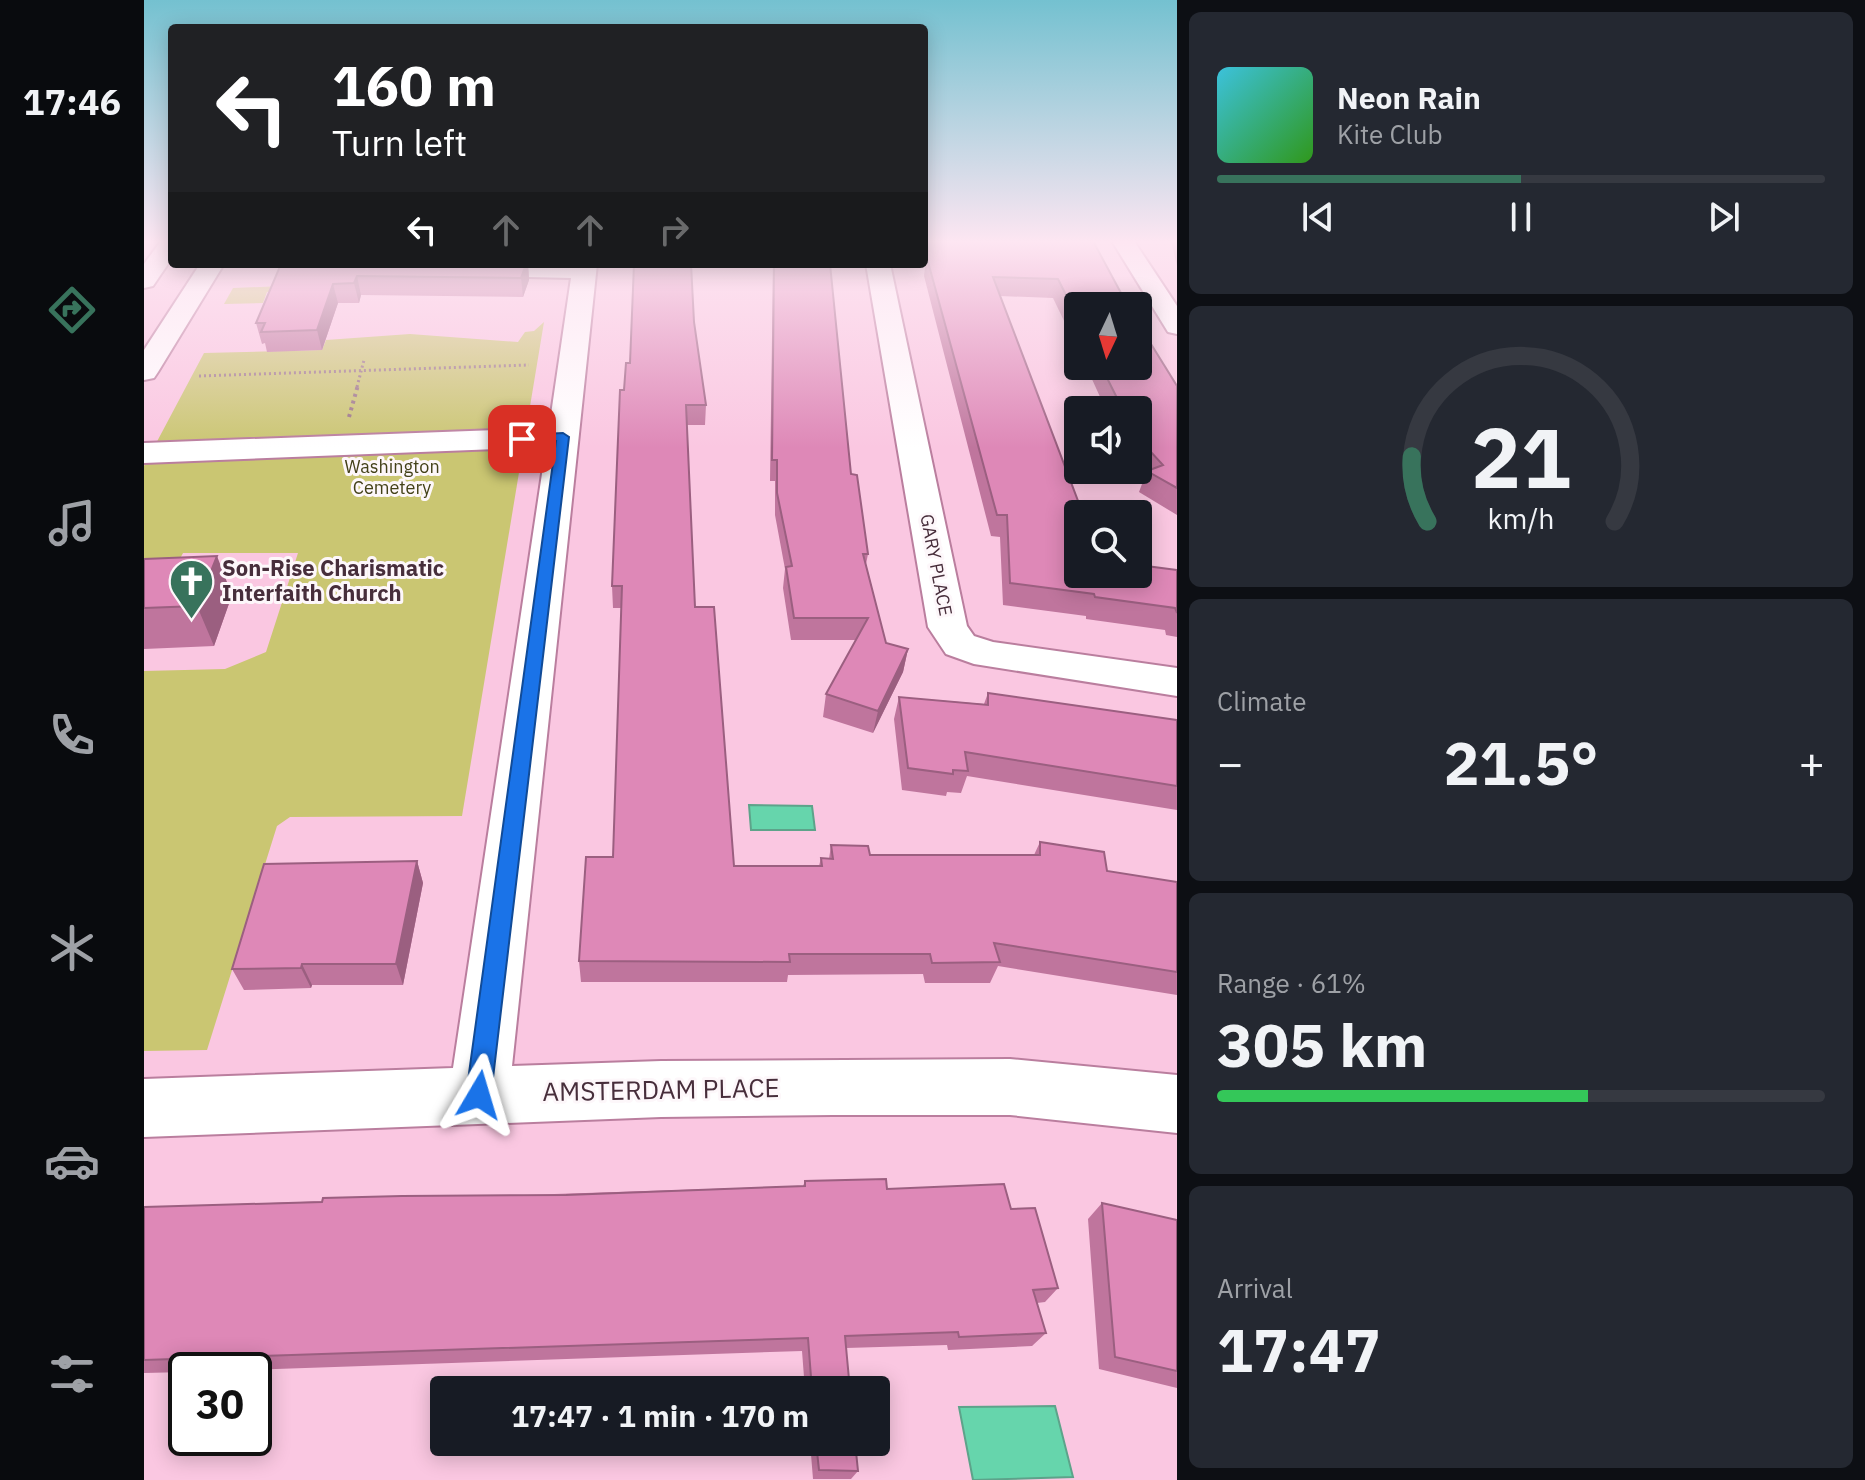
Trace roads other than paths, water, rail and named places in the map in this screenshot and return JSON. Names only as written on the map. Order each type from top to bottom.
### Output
[{"type":"street","points":[[144,372],[183,310]]},
{"type":"street","points":[[479,1095],[579,310]]},
{"type":"street","name":"GARY PLACE","points":[[887,310],[948,627],[960,645],[988,655],[1177,682]]},
{"type":"street","points":[[144,453],[563,437]]},
{"type":"street","name":"AMSTERDAM PLACE","points":[[144,1108],[661,1089],[1010,1087],[1177,1104]]},
{"type":"place","name":"Son-Rise Charismatic Interfaith Church","points":[[191,620]]},
{"type":"park label","name":"Washington Cemetery","points":[[392,477]]}]
